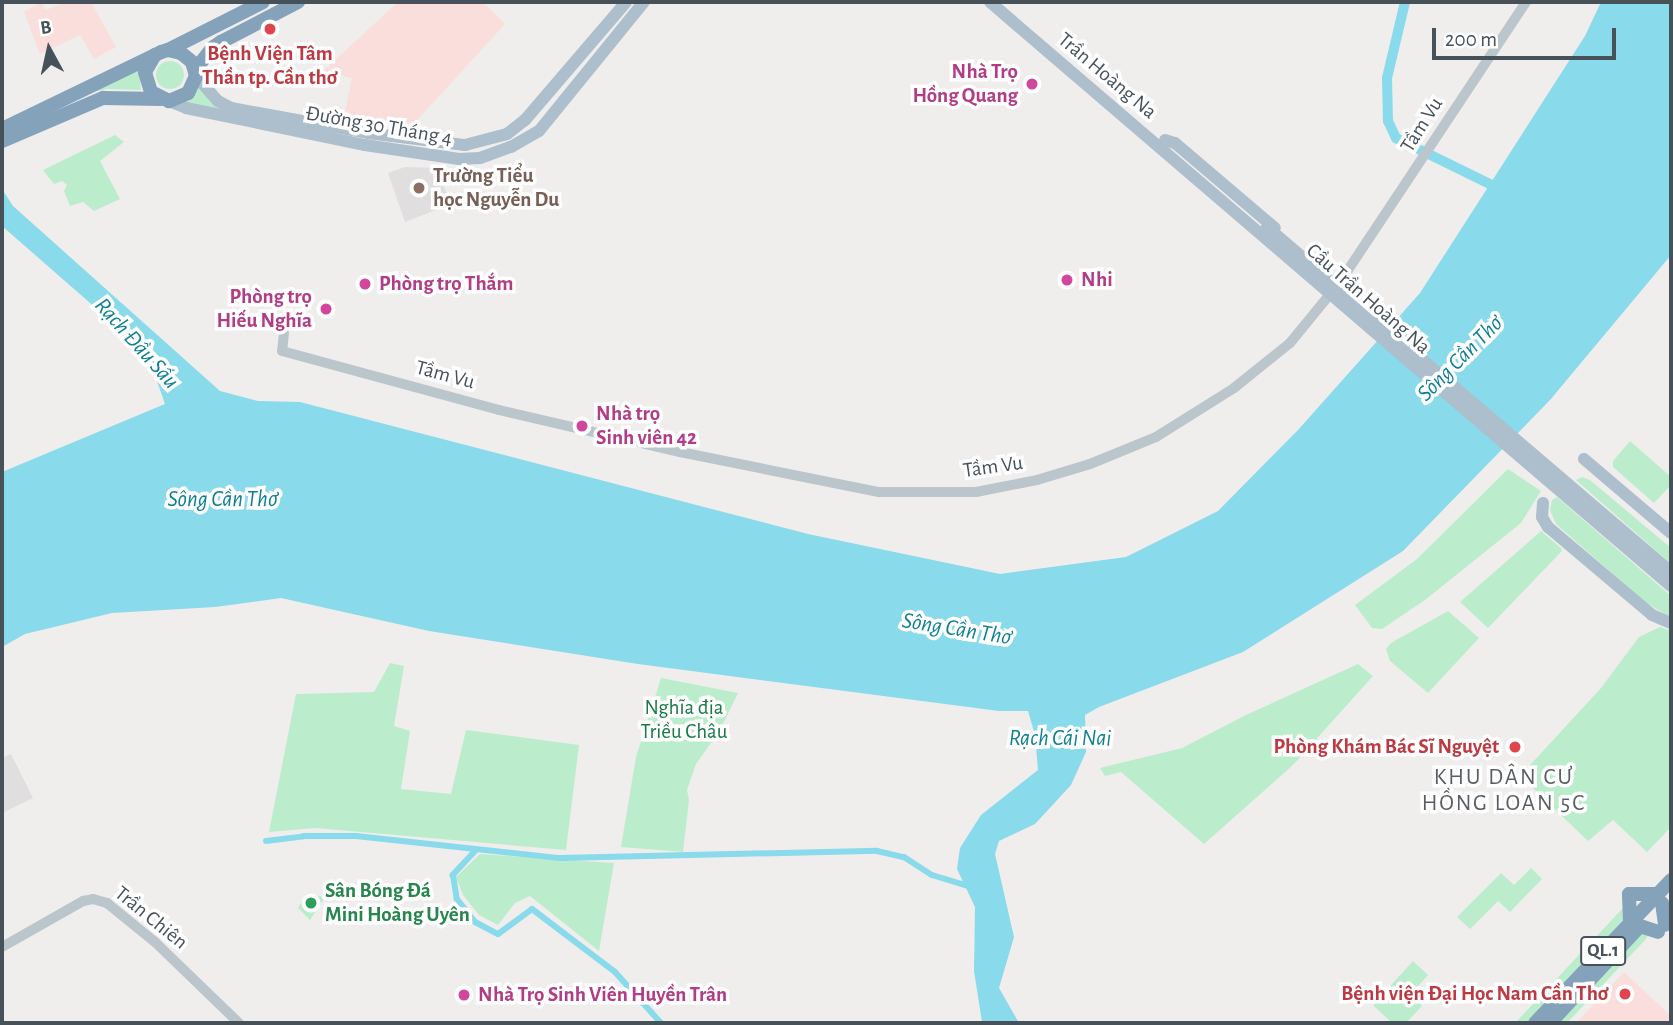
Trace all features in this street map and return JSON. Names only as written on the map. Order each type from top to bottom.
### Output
[{"type":"highway","points":[[2,141],[162,53],[263,2]]},
{"type":"highway","points":[[2,130],[69,104],[103,98],[166,100],[188,93],[195,73],[212,48],[298,2]]},
{"type":"highway","points":[[162,53],[187,57],[195,73]]},
{"type":"highway","points":[[162,53],[147,66],[145,79],[151,92],[166,100]]},
{"type":"highway","name":"QL.1","points":[[1535,1023],[1664,897],[1671,880]]},
{"type":"highway","points":[[1629,894],[1664,897],[1662,928],[1635,924],[1629,894]]},
{"type":"highway","name":"QL.1","points":[[1550,1023],[1635,924]]},
{"type":"main road","name":"Đường 30 Tháng 4","points":[[166,100],[186,108],[367,139],[465,145],[507,134],[525,120],[626,2]]},
{"type":"main road","name":"Đường 30 Tháng 4","points":[[195,73],[218,101],[231,108],[459,159],[480,158],[510,147],[539,131],[644,2]]},
{"type":"main road","name":"Trần Hoàng Na","points":[[990,2],[1166,146]]},
{"type":"main road","name":"Trần Hoàng Na","points":[[1003,2],[1059,56]]},
{"type":"main road","points":[[1329,295],[1164,155],[1166,146],[1175,143],[1340,282]]},
{"type":"main road","name":"Cầu Trần Hoàng Na","points":[[1166,146],[1671,572]]},
{"type":"main road","name":"Cầu Trần Hoàng Na","points":[[1166,146],[1671,586]]},
{"type":"main road","points":[[1584,459],[1671,533]]},
{"type":"main road","points":[[1543,503],[1542,517],[1548,527],[1652,615],[1671,623]]},
{"type":"street","name":"Tầm Vu","points":[[284,333],[282,351],[499,410],[680,452],[879,492],[976,492],[1037,480],[1090,464],[1156,437],[1234,388],[1290,343],[1340,282],[1527,2]]},
{"type":"street","name":"Trần Chiên","points":[[2,947],[24,931],[83,901],[93,899],[107,903],[155,942],[239,1023]]},
{"type":"shaded area","points":[[41,2],[46,10],[65,2],[91,2],[116,47],[94,59],[80,35],[40,54],[24,12]]},
{"type":"shaded area","points":[[398,2],[483,2],[505,24],[410,128],[344,116],[352,78],[322,72]]},
{"type":"shaded area","name":"Trường Tiểu học Nguyễn Du","points":[[405,167],[436,168],[451,204],[405,222],[388,173]]},
{"type":"shaded area","points":[[11,754],[33,798],[2,813],[2,758]]},
{"type":"shaded area","name":"Bệnh viện Đại Học Nam Cần Thơ","points":[[1624,972],[1671,1016],[1671,1023],[1576,1023]]},
{"type":"green space","points":[[170,61],[180,65],[184,75],[180,85],[170,89],[160,85],[156,75],[160,65]]},
{"type":"green space","points":[[139,69],[141,90],[107,89],[83,94]]},
{"type":"green space","points":[[199,87],[226,112],[189,105],[186,101]]},
{"type":"green space","points":[[115,135],[124,142],[100,161],[120,199],[94,211],[83,202],[70,206],[64,191],[67,185],[62,181],[54,184],[43,170]]},
{"type":"green space","points":[[1630,441],[1671,477],[1671,485],[1654,503],[1613,467],[1613,461]]},
{"type":"green space","points":[[1508,469],[1541,491],[1521,523],[1425,600],[1382,629],[1372,628],[1355,605],[1417,559]]},
{"type":"green space","points":[[1582,477],[1590,480],[1671,548],[1671,564],[1576,480]]},
{"type":"green space","points":[[1557,497],[1671,596],[1671,618],[1645,602],[1556,524],[1550,510],[1552,500]]},
{"type":"green space","points":[[1541,531],[1562,549],[1561,552],[1488,628],[1460,602]]},
{"type":"green space","points":[[1448,611],[1479,638],[1428,693],[1390,661],[1386,649],[1391,643]]},
{"type":"green space","points":[[1660,627],[1671,631],[1671,827],[1647,852],[1613,820],[1588,841],[1520,776],[1601,688],[1639,637]]},
{"type":"green space","points":[[390,663],[404,666],[394,726],[410,731],[401,789],[451,794],[466,730],[579,745],[566,850],[315,828],[269,832],[296,694],[374,692]]},
{"type":"green space","points":[[1358,664],[1373,676],[1293,765],[1204,844],[1121,772],[1105,776],[1100,768],[1182,748],[1246,715]]},
{"type":"green space","name":"Nghĩa địa Triều Châu","points":[[661,678],[738,693],[720,730],[696,764],[687,790],[689,800],[683,852],[621,847],[636,757]]},
{"type":"green space","points":[[480,854],[614,863],[599,951],[530,896],[515,903],[498,925],[479,915],[463,895],[456,877]]},
{"type":"green space","points":[[1531,868],[1542,879],[1510,912],[1498,901],[1470,929],[1457,917],[1501,873],[1514,885]]},
{"type":"green space","name":"Sân Bóng Đá Mini Hoàng Uyên","points":[[306,894],[325,897],[310,920],[298,908]]},
{"type":"green space","points":[[1623,908],[1623,920],[1613,931],[1526,1023],[1515,1023]]},
{"type":"green space","points":[[1644,931],[1649,934],[1645,940],[1567,1023],[1556,1023]]},
{"type":"green space","points":[[1413,961],[1428,975],[1410,995],[1422,1006],[1406,1023],[1392,1023],[1373,1005]]},
{"type":"water","name":"Sông Cần Thơ","points":[[1601,2],[1671,2],[1671,255],[1550,400],[1403,551],[1243,652],[1099,707],[1085,715],[1086,752],[1071,785],[1035,824],[999,841],[995,854],[1014,937],[999,988],[1019,1023],[982,1022],[974,971],[975,907],[957,869],[960,848],[981,815],[1038,770],[1035,735],[1028,711],[999,711],[638,664],[429,631],[281,598],[215,607],[112,613],[25,634],[2,647],[2,472],[165,404],[157,381],[129,337],[2,226],[2,189],[13,206],[220,391],[258,401],[300,402],[808,534],[1000,574],[1126,557],[1218,511],[1298,430],[1420,293],[1585,36]]},
{"type":"waterway","points":[[1405,2],[1387,78],[1388,121],[1396,138],[1490,184]]},
{"type":"waterway","points":[[266,841],[304,836],[356,836],[560,858],[877,851],[904,857],[932,875],[969,886]]},
{"type":"waterway","points":[[475,851],[453,875],[457,899],[475,922],[498,934],[532,909],[615,972],[661,1023]]},
{"type":"place","name":"Bệnh Viện Tâm Thần tp. Cần thơ","points":[[270,29]]},
{"type":"place","name":"Nhà Trọ Hồng Quang","points":[[1032,84]]},
{"type":"place","name":"Trường Tiểu học Nguyễn Du","points":[[419,188]]},
{"type":"place","name":"Nhi","points":[[1067,280]]},
{"type":"place","name":"Phòng trọ Thắm","points":[[365,284]]},
{"type":"place","name":"Phòng trọ Hiếu Nghĩa","points":[[326,309]]},
{"type":"place","name":"Nhà trọ Sinh viên 42","points":[[582,426]]},
{"type":"place","name":"Phòng Khám Bác Sĩ Nguyệt","points":[[1515,747]]},
{"type":"place","name":"Sân Bóng Đá Mini Hoàng Uyên","points":[[311,903]]},
{"type":"place","name":"Bệnh viện Đại Học Nam Cần Thơ","points":[[1625,994]]},
{"type":"place","name":"Nhà Trọ Sinh Viên Huyền Trân","points":[[464,995]]},
{"type":"district","name":"KHU DÂN CƯ HỒNG LOAN 5C","points":[[1504,791]]},
{"type":"water label","name":"Rạch Đầu Sấu","points":[[136,344]]},
{"type":"water label","name":"Rạch Cái Nai","points":[[1060,739]]}]
